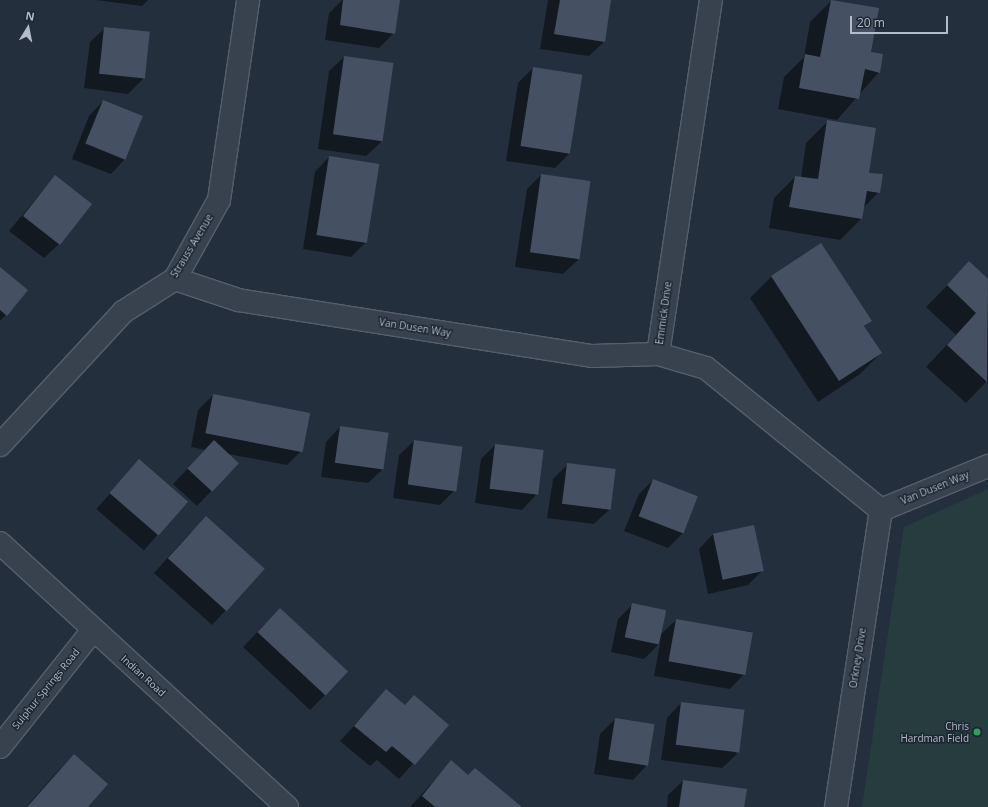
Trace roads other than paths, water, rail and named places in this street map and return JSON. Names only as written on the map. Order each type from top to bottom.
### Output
[{"type":"street","name":"Strauss Avenue","points":[[0,445],[123,312],[175,279],[219,200],[248,0]]},
{"type":"street","name":"Emmick Drive","points":[[711,0],[658,354],[706,368],[881,510]]},
{"type":"street","name":"Van Dusen Way","points":[[175,279],[238,300],[592,356],[658,354]]},
{"type":"street","name":"Van Dusen Way","points":[[881,510],[988,466]]},
{"type":"street","name":"Orkney Drive","points":[[836,807],[881,510]]},
{"type":"street","name":"Indian Road","points":[[0,543],[287,807]]},
{"type":"street","name":"Sulphur Springs Road","points":[[0,747],[93,630]]},
{"type":"place","name":"Chris Hardman Field","points":[[977,732]]}]
